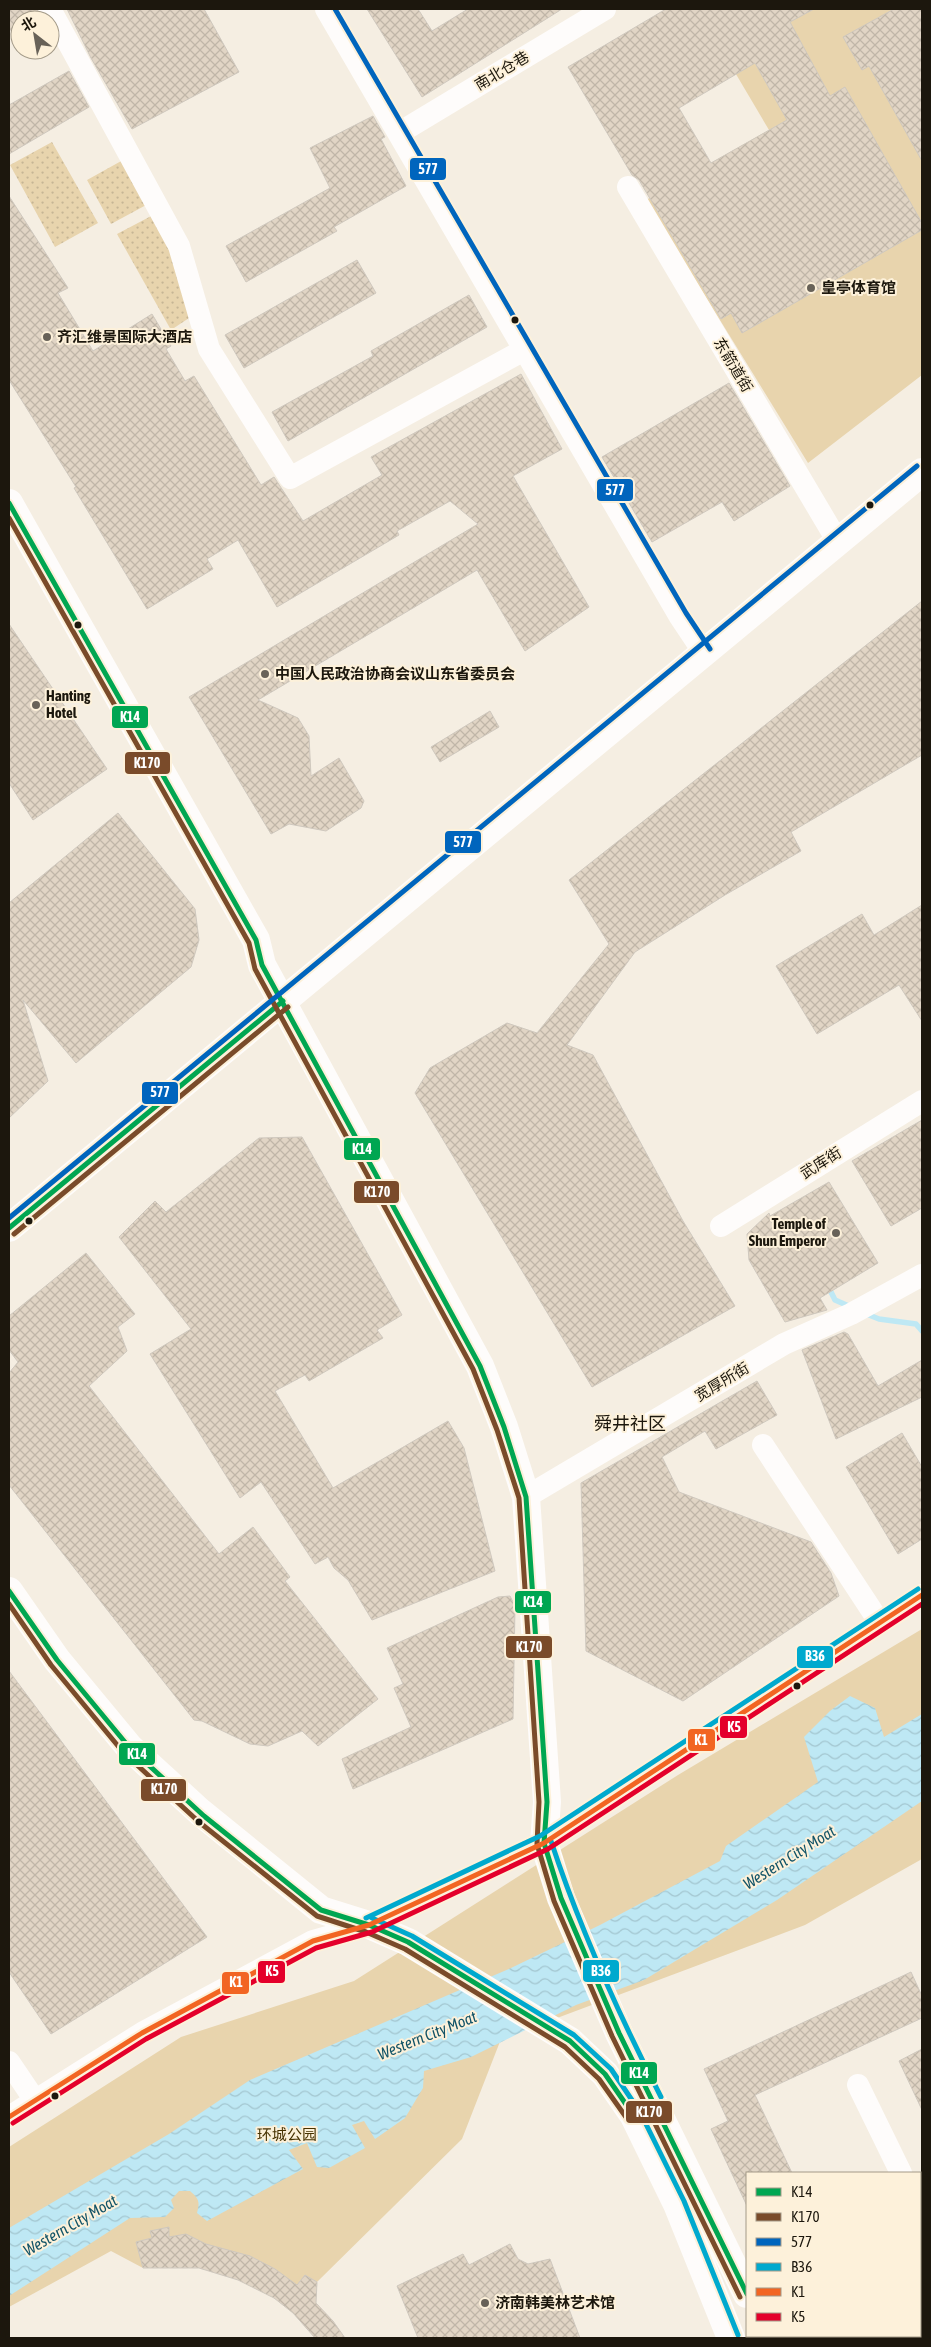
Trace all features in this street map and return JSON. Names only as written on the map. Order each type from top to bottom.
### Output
[{"type":"main road","points":[[9,1228],[922,472]]},
{"type":"main road","points":[[9,503],[256,940],[262,965],[480,1366],[504,1428],[526,1497],[547,1802],[544,1843],[561,1898],[619,2033],[746,2292]]},
{"type":"main road","points":[[9,1591],[57,1660],[136,1754],[204,1816],[321,1910],[369,1925],[408,1942],[570,2042],[605,2074],[634,2116],[677,2204],[732,2338]]},
{"type":"street","points":[[50,9],[179,246],[209,349],[290,478],[524,350]]},
{"type":"street","points":[[326,9],[680,617],[704,652]]},
{"type":"street","name":"南北仓巷","points":[[399,133],[605,9]]},
{"type":"street","name":"东箭道街","points":[[628,187],[838,542]]},
{"type":"street","name":"武库街","points":[[721,1226],[922,1101]]},
{"type":"street","name":"宽厚所街","points":[[526,1497],[784,1344],[851,1314],[922,1276]]},
{"type":"street","points":[[763,1445],[880,1623]]},
{"type":"street","points":[[9,2117],[34,2099],[142,2033],[313,1941],[369,1925],[544,1843],[922,1595]]},
{"type":"street","points":[[9,2062],[34,2099]]},
{"type":"street","points":[[858,2085],[901,2172]]},
{"type":"green space","name":"皇亭体育馆","points":[[714,9],[922,9],[922,375],[808,463],[646,200],[769,130],[701,15]]},
{"type":"green space","points":[[52,142],[98,223],[55,247],[10,165]]},
{"type":"green space","points":[[123,160],[148,204],[111,224],[87,180]]},
{"type":"green space","points":[[155,214],[172,250],[189,318],[171,330],[117,234]]},
{"type":"green space","name":"环城公园","points":[[922,1629],[922,1859],[805,1925],[501,2039],[462,2139],[317,2282],[305,2275],[297,2285],[206,2244],[143,2268],[111,2251],[9,2307],[9,2147],[181,2037],[354,1981],[678,1775]]},
{"type":"green space","points":[[921,2314],[922,2338],[865,2338],[921,2337]]},
{"type":"water","name":"Western City Moat","points":[[850,1696],[875,1708],[884,1737],[922,1714],[922,1801],[777,1900],[644,1980],[576,2005],[471,2057],[424,2071],[423,2088],[405,2118],[375,2139],[364,2121],[352,2125],[365,2148],[329,2168],[317,2167],[307,2143],[289,2150],[303,2169],[207,2221],[197,2213],[198,2200],[195,2196],[190,2191],[179,2191],[171,2200],[174,2208],[165,2217],[130,2218],[9,2296],[9,2228],[169,2134],[250,2080],[511,1968],[600,1925],[720,1861],[726,1846],[818,1782],[804,1737],[830,1711]]},
{"type":"building","points":[[9,9],[37,9],[10,10],[9,31]]},
{"type":"building","points":[[67,9],[204,9],[239,72],[132,129],[91,58]]},
{"type":"building","points":[[367,9],[418,9],[432,31],[468,9],[562,9],[422,97]]},
{"type":"building","points":[[666,9],[814,9],[790,22],[830,96],[845,87],[922,223],[922,230],[742,333],[731,313],[721,319],[639,180],[632,175],[568,67]],"holes":[[[755,63],[787,120],[711,163],[679,108]]]},
{"type":"building","points":[[894,9],[922,9],[922,161],[869,66],[862,70],[843,37]]},
{"type":"building","points":[[69,71],[89,107],[9,154],[9,105]]},
{"type":"building","points":[[373,116],[385,137],[381,139],[406,186],[334,227],[337,231],[246,282],[226,246],[330,188],[310,148]]},
{"type":"building","points":[[9,196],[68,288],[58,293],[93,351],[152,314],[171,346],[166,349],[185,381],[194,376],[261,485],[274,477],[303,521],[382,475],[371,457],[521,374],[562,449],[513,476],[589,607],[525,651],[477,570],[258,700],[298,718],[309,736],[311,776],[339,758],[364,801],[361,808],[326,831],[289,824],[271,834],[189,697],[478,524],[450,501],[397,531],[399,535],[277,607],[238,540],[207,559],[213,569],[147,609],[74,488],[76,487],[9,380]]},
{"type":"building","points":[[357,260],[376,293],[244,368],[225,335]]},
{"type":"building","points":[[469,295],[487,327],[288,441],[272,412],[373,356],[371,351]]},
{"type":"building","points":[[729,383],[790,486],[734,521],[722,502],[652,542],[602,457]]},
{"type":"building","points":[[922,601],[922,755],[791,832],[801,851],[725,895],[635,952],[567,1045],[593,1055],[683,1221],[735,1306],[592,1387],[415,1093],[430,1068],[507,1023],[537,1033],[609,944],[569,880]]},
{"type":"building","name":"Hanting Hotel","points":[[9,624],[107,769],[33,820],[9,783]]},
{"type":"building","points":[[490,711],[499,727],[440,762],[431,747]]},
{"type":"building","points":[[118,813],[195,909],[199,940],[191,967],[76,1063],[23,1000],[48,1081],[9,1118],[9,903]]},
{"type":"building","points":[[922,905],[922,1021],[899,985],[817,1034],[776,966],[862,914],[874,935]]},
{"type":"building","points":[[922,1120],[922,1208],[891,1226],[852,1161]]},
{"type":"building","points":[[302,1137],[402,1315],[377,1330],[383,1338],[309,1381],[305,1375],[275,1391],[333,1488],[448,1421],[464,1448],[495,1571],[372,1620],[348,1580],[334,1568],[328,1557],[315,1564],[261,1482],[240,1498],[150,1354],[191,1329],[119,1237],[155,1201],[166,1212],[259,1138]]},
{"type":"building","points":[[829,1182],[878,1263],[820,1298],[827,1310],[785,1322],[749,1260],[747,1234],[769,1213],[770,1216]]},
{"type":"building","points":[[86,1253],[135,1314],[118,1327],[127,1351],[89,1386],[219,1554],[253,1527],[290,1577],[285,1581],[378,1699],[318,1746],[302,1731],[268,1746],[250,1744],[202,1721],[194,1720],[9,1485],[9,1373],[18,1362],[9,1350],[9,1316]]},
{"type":"building","points":[[844,1332],[848,1334],[878,1386],[922,1360],[922,1397],[836,1439],[802,1350]]},
{"type":"building","points":[[757,1381],[777,1415],[716,1449],[705,1431],[662,1457],[679,1492],[811,1542],[831,1573],[839,1596],[683,1701],[586,1651],[581,1483]]},
{"type":"building","points":[[902,1433],[922,1467],[922,1539],[898,1554],[846,1467]]},
{"type":"building","points":[[510,1596],[515,1606],[513,1719],[353,1789],[342,1759],[411,1727],[394,1688],[403,1684],[387,1648],[498,1597]]},
{"type":"building","points":[[9,1671],[207,1937],[51,2034],[9,1972]]},
{"type":"building","points":[[911,1972],[922,1996],[922,2018],[755,2095],[792,2172],[746,2172],[746,2204],[711,2129],[728,2121],[704,2069]]},
{"type":"building","points":[[922,2049],[922,2110],[899,2061]]},
{"type":"building","points":[[169,2227],[169,2237],[186,2234],[206,2244],[250,2256],[275,2269],[297,2285],[305,2275],[317,2282],[316,2303],[333,2321],[345,2338],[315,2338],[293,2313],[274,2298],[238,2280],[199,2268],[143,2268],[136,2242],[152,2238],[150,2231]]},
{"type":"building","name":"济南韩美林艺术馆","points":[[510,2244],[518,2259],[528,2264],[550,2259],[580,2338],[418,2338],[397,2286],[463,2254],[469,2265]]},
{"type":"waterway","points":[[828,1286],[835,1300],[851,1307]]},
{"type":"waterway","points":[[864,1313],[879,1319],[916,1324],[922,1331]]},
{"type":"transit line","name":"577","points":[[335,9],[686,613],[710,649]]},
{"type":"transit line","name":"577","points":[[9,1218],[917,466]]},
{"type":"transit line","name":"K14","points":[[9,503],[256,940],[262,965],[480,1366],[504,1427],[526,1497],[547,1802],[544,1843],[561,1898],[619,2033],[746,2292]]},
{"type":"transit line","name":"K170","points":[[9,518],[249,943],[255,969],[473,1369],[497,1430],[519,1498],[539,1802],[537,1844],[554,1901],[612,2036],[740,2297]]},
{"type":"transit line","name":"K14","points":[[9,1228],[283,1001]]},
{"type":"transit line","name":"K170","points":[[14,1234],[288,1007]]},
{"type":"transit line","name":"B36","points":[[366,1918],[540,1836],[918,1589]]},
{"type":"transit line","name":"K14","points":[[9,1591],[57,1660],[129,1747],[204,1816],[321,1910],[369,1925],[408,1942],[570,2041],[605,2074],[634,2116]]},
{"type":"transit line","name":"K1","points":[[9,2117],[142,2033],[313,1941],[369,1925],[544,1843],[922,1595]]},
{"type":"transit line","name":"K170","points":[[9,1604],[51,1665],[123,1752],[199,1822],[317,1916],[366,1932],[405,1949],[565,2047],[599,2079],[628,2120]]},
{"type":"transit line","name":"K5","points":[[13,2123],[146,2039],[316,1948],[372,1932],[548,1849],[922,1604]]},
{"type":"transit line","name":"B36","points":[[551,1841],[574,1906],[601,1971],[661,2097]]},
{"type":"transit line","name":"B36","points":[[372,1918],[412,1936],[574,2035],[611,2069],[640,2112],[684,2201],[738,2335]]},
{"type":"place","name":"皇亭体育馆","points":[[811,288]]},
{"type":"place","name":"齐汇维景国际大酒店","points":[[47,337]]},
{"type":"place","name":"中国人民政治协商会议山东省委员会","points":[[265,674]]},
{"type":"place","name":"Hanting Hotel","points":[[36,705]]},
{"type":"place","name":"Temple of Shun Emperor","points":[[836,1233]]},
{"type":"place","name":"济南韩美林艺术馆","points":[[485,2303]]},
{"type":"district","name":"舜井社区","points":[[630,1424]]}]
